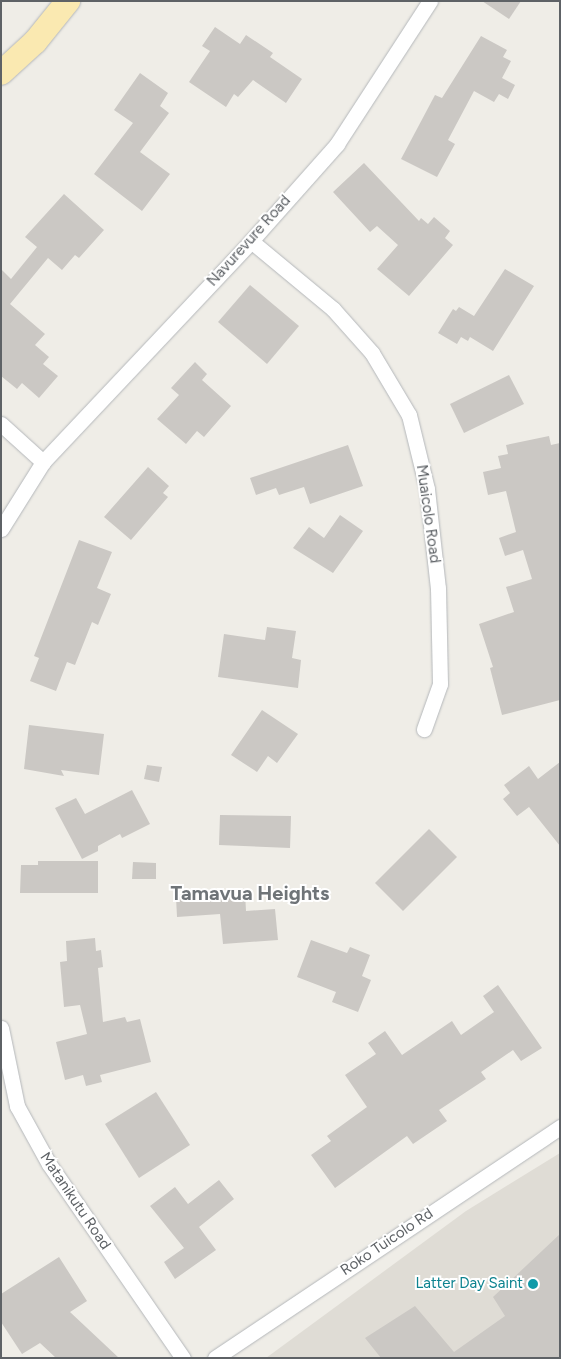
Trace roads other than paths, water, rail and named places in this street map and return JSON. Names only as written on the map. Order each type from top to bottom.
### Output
[{"type":"main road","points":[[1,73],[35,42],[68,1]]},
{"type":"street","name":"Navurevure Road","points":[[43,462],[251,241],[337,144],[430,1]]},
{"type":"street","name":"Muaicolo Road","points":[[251,241],[333,309],[372,353],[409,415],[427,489],[438,588],[440,684],[424,728]]},
{"type":"street","points":[[1,424],[43,462],[1,529]]},
{"type":"street","name":"Matanikutu Road","points":[[1,1028],[17,1106],[48,1164],[183,1358]]},
{"type":"street","name":"Roko Tuicolo Rd","points":[[215,1358],[560,1127]]},
{"type":"place","name":"Latter Day Saint","points":[[533,1284]]},
{"type":"district","name":"Tamavua Heights","points":[[250,893]]}]
